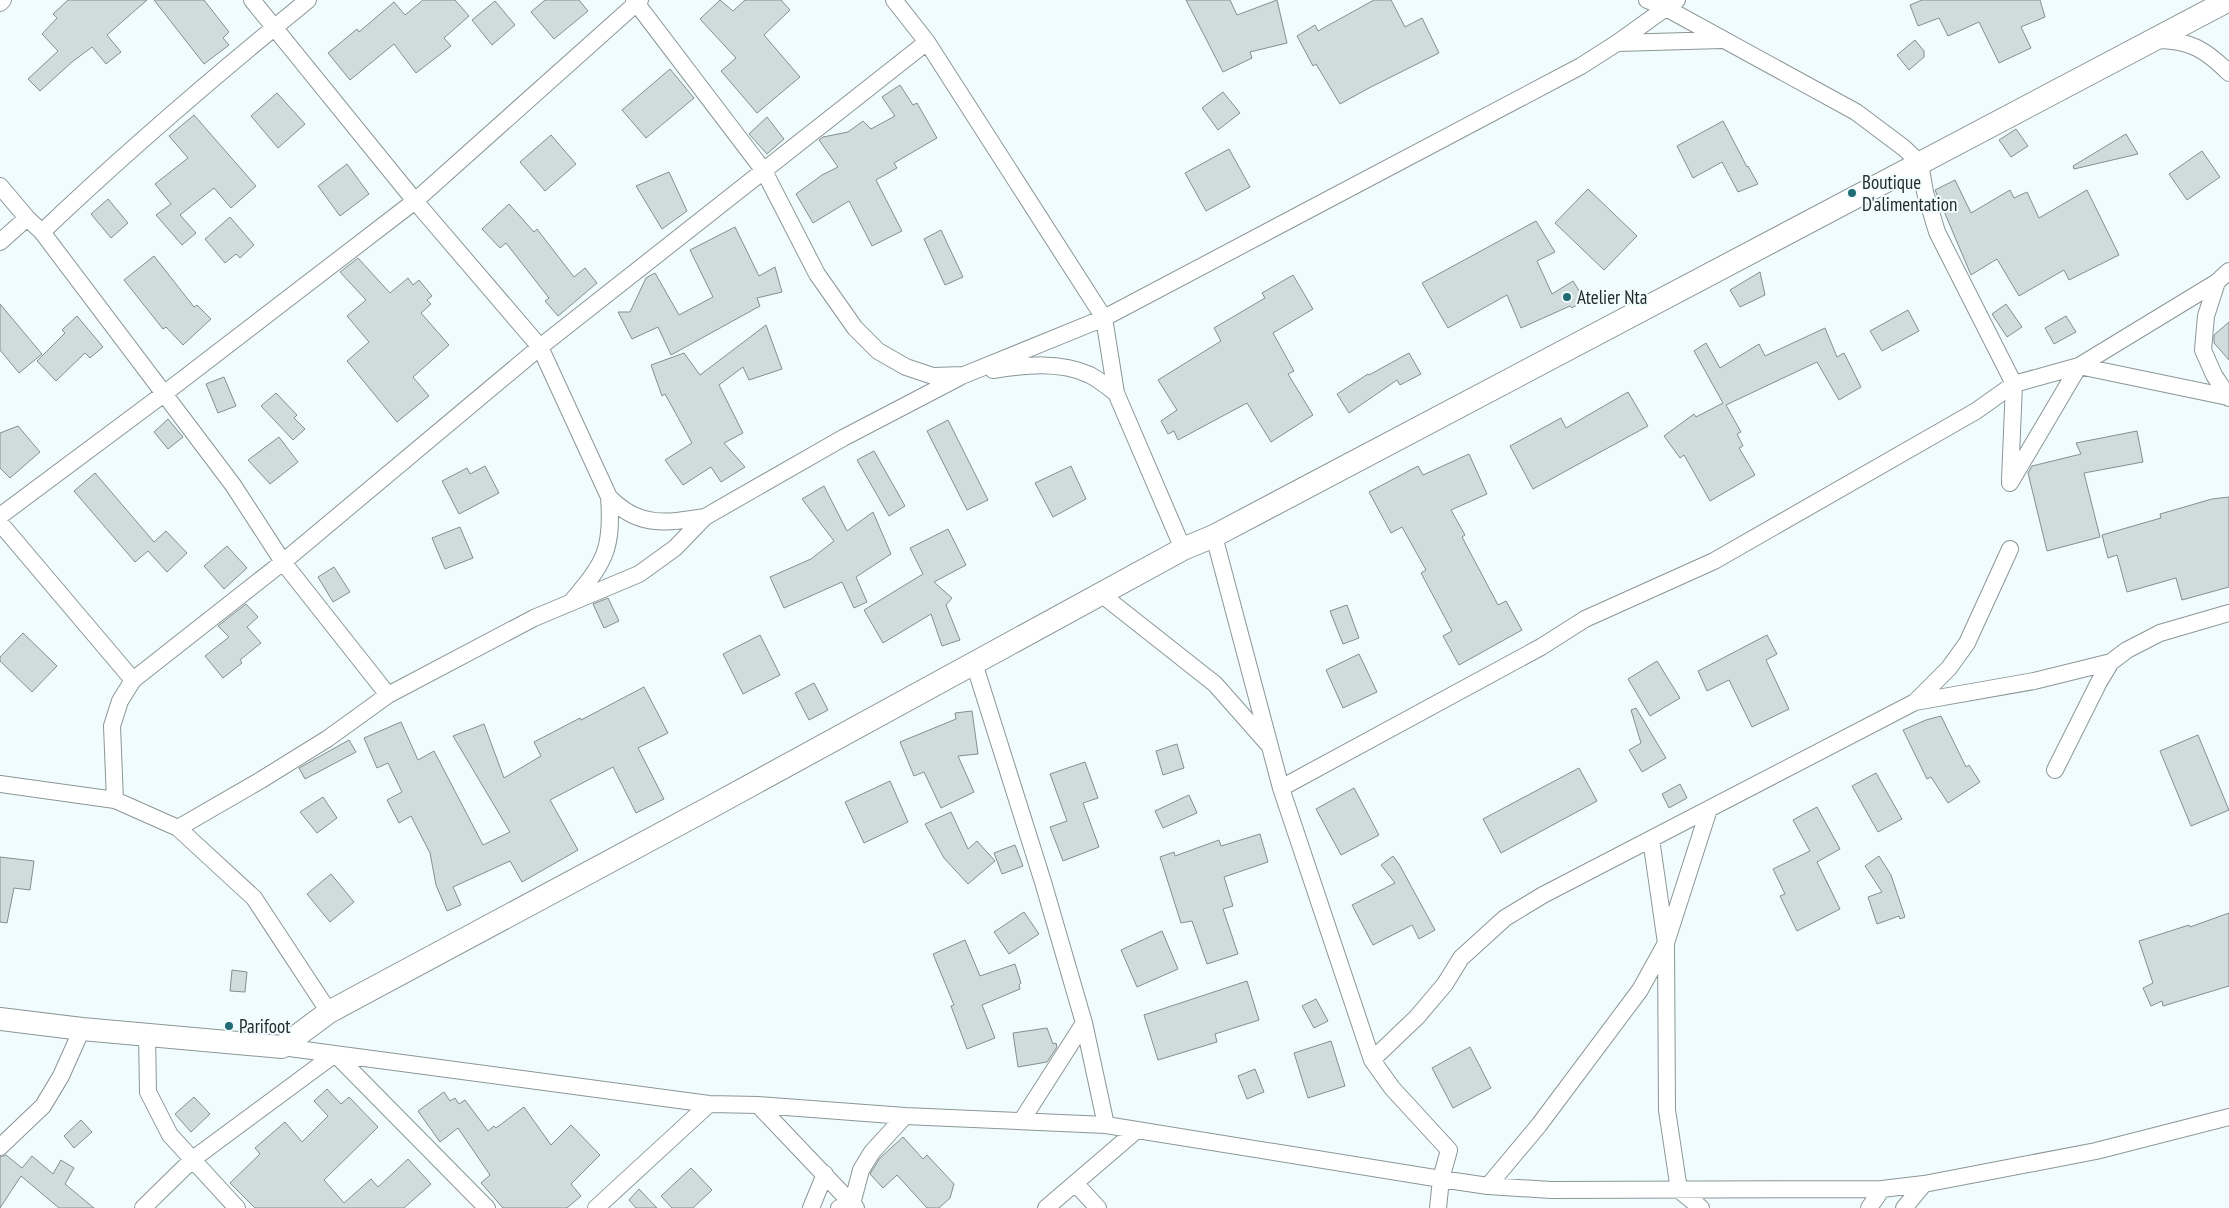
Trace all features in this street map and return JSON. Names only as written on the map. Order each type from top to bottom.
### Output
[{"type":"main road","points":[[0,1019],[82,1029],[282,1047],[329,1012],[709,808],[1183,549],[1214,536],[2229,0]]},
{"type":"street","points":[[0,3],[4,0]]},
{"type":"street","points":[[252,0],[415,201],[540,347],[609,497],[633,516],[654,522],[705,517]]},
{"type":"street","points":[[42,232],[110,167],[244,51],[308,0]]},
{"type":"street","points":[[894,0],[927,42],[1104,318],[1116,393],[1183,549]]},
{"type":"street","points":[[1647,0],[1672,4],[1724,40],[1856,112],[1904,148],[1920,163],[1925,192],[1937,232],[2014,384],[2010,483],[2080,366]]},
{"type":"street","points":[[0,516],[165,393],[415,201],[637,1],[764,171],[817,274],[855,328],[878,351],[915,370],[933,376],[964,375],[1025,365],[1060,366],[1090,375],[1116,393]]},
{"type":"street","points":[[178,828],[262,780],[327,739],[388,696],[534,618],[639,574],[676,548],[705,517],[842,438],[964,375],[1104,318],[1581,66],[1672,4]]},
{"type":"street","points":[[1617,43],[1724,40]]},
{"type":"street","points":[[2153,40],[2176,40],[2208,52],[2229,72]]},
{"type":"street","points":[[115,800],[112,726],[120,701],[133,680],[283,562],[540,347],[927,42]]},
{"type":"street","points":[[0,186],[27,218],[42,232],[165,393],[233,485],[283,562],[388,696]]},
{"type":"street","points":[[0,242],[27,218]]},
{"type":"street","points":[[1281,788],[1532,651],[1584,619],[1714,561],[1976,411],[2014,384],[2080,366],[2216,282],[2229,271]]},
{"type":"street","points":[[2216,282],[2206,316],[2203,350],[2214,375],[2229,398]]},
{"type":"street","points":[[2080,366],[2229,398]]},
{"type":"street","points":[[570,603],[592,577],[606,553],[611,524],[609,497]]},
{"type":"street","points":[[0,523],[133,680]]},
{"type":"street","points":[[1214,536],[1281,788],[1372,1060],[1392,1088],[1449,1150],[1441,1179],[1438,1208]]},
{"type":"street","points":[[1915,702],[1949,668],[1968,643],[2010,549]]},
{"type":"street","points":[[1101,594],[1215,684],[1271,748]]},
{"type":"street","points":[[1372,1060],[1417,1016],[1445,984],[1461,958],[1505,918],[1543,895],[1915,702],[2034,681],[2111,662],[2128,650],[2160,633],[2229,613]]},
{"type":"street","points":[[2055,770],[2111,662]]},
{"type":"street","points":[[974,663],[1043,882],[1084,1023],[1106,1125]]},
{"type":"street","points":[[0,784],[115,800],[178,828],[254,898],[329,1012]]},
{"type":"street","points":[[1488,1186],[1539,1125],[1640,990],[1666,943],[1709,809]]},
{"type":"street","points":[[1651,839],[1666,943],[1667,1110],[1679,1190],[1701,1208]]},
{"type":"street","points":[[1022,1120],[1084,1023]]},
{"type":"street","points":[[0,1147],[42,1106],[61,1076],[82,1029]]},
{"type":"street","points":[[147,1035],[148,1092],[170,1135],[238,1208]]},
{"type":"street","points":[[282,1047],[709,1104],[758,1105],[905,1116],[1106,1125],[1488,1186],[1550,1190],[1882,1189],[1924,1184],[2096,1151],[2229,1117]]},
{"type":"street","points":[[143,1208],[192,1159],[335,1054]]},
{"type":"street","points":[[335,1054],[487,1208]]},
{"type":"street","points":[[596,1208],[709,1104]]},
{"type":"street","points":[[758,1105],[825,1174],[849,1207]]},
{"type":"street","points":[[849,1207],[861,1170],[872,1152],[905,1116]]},
{"type":"street","points":[[1046,1208],[1137,1130]]},
{"type":"street","points":[[811,1208],[825,1174]]},
{"type":"street","points":[[1075,1183],[1098,1208]]},
{"type":"street","points":[[1904,1208],[1924,1184]]},
{"type":"street","points":[[1869,1208],[1882,1189]]},
{"type":"building","points":[[68,0],[147,0],[107,35],[121,52],[106,64],[92,47],[40,91],[28,79],[58,51],[42,34],[57,18],[53,14]]},
{"type":"building","points":[[154,0],[204,0],[229,32],[223,38],[229,45],[204,64]]},
{"type":"building","points":[[423,0],[455,0],[469,16],[444,38],[451,46],[416,73],[394,44],[350,80],[328,53],[357,29],[359,32],[394,2],[405,15]]},
{"type":"building","points":[[545,0],[579,0],[588,11],[554,39],[531,12]]},
{"type":"building","points":[[720,0],[733,11],[745,0],[781,0],[790,10],[764,35],[800,77],[757,113],[721,71],[736,58],[700,19]]},
{"type":"building","points":[[1186,0],[1230,0],[1237,15],[1277,0],[1287,43],[1250,52],[1252,58],[1223,72]]},
{"type":"building","points":[[1374,0],[1391,0],[1405,27],[1422,18],[1439,53],[1340,104],[1316,64],[1313,66],[1297,36],[1315,25],[1318,31]]},
{"type":"building","points":[[1922,0],[2040,0],[2045,17],[2021,27],[2031,48],[1999,63],[1979,22],[1948,36],[1939,18],[1918,26],[1910,5]]},
{"type":"building","points":[[495,1],[515,25],[492,45],[472,20]]},
{"type":"building","points":[[1915,40],[1924,51],[1924,57],[1909,70],[1897,55]]},
{"type":"building","points":[[670,69],[694,98],[646,138],[622,110]]},
{"type":"building","points":[[900,85],[913,105],[917,103],[937,138],[894,163],[897,168],[876,180],[902,231],[872,246],[849,201],[813,223],[796,194],[822,175],[838,167],[819,140],[823,137],[848,132],[863,121],[871,129],[895,116],[882,97]]},
{"type":"building","points":[[1223,92],[1240,113],[1218,130],[1202,108]]},
{"type":"building","points":[[277,93],[305,124],[278,148],[251,116]]},
{"type":"building","points":[[194,115],[256,186],[231,208],[214,188],[180,215],[196,233],[182,245],[156,215],[171,204],[155,184],[188,158],[169,136]]},
{"type":"building","points":[[767,117],[784,139],[767,154],[749,134]]},
{"type":"building","points":[[1723,121],[1758,184],[1738,192],[1722,162],[1693,178],[1677,146]]},
{"type":"building","points":[[2016,129],[2028,146],[2011,157],[1999,140]]},
{"type":"building","points":[[2126,134],[2138,154],[2074,169],[2073,166]]},
{"type":"building","points":[[551,135],[576,164],[545,191],[520,162]]},
{"type":"building","points":[[1229,149],[1250,187],[1206,211],[1185,173]]},
{"type":"building","points":[[2202,151],[2220,177],[2187,200],[2169,174]]},
{"type":"building","points":[[347,164],[369,194],[340,216],[318,186]]},
{"type":"building","points":[[669,172],[687,211],[662,229],[636,186]]},
{"type":"building","points":[[1955,180],[1971,213],[2010,190],[2014,198],[2027,192],[2039,218],[2087,190],[2119,255],[2069,280],[2064,270],[2019,296],[1997,259],[1971,275],[1935,190]]},
{"type":"building","points":[[1588,189],[1637,236],[1604,270],[1555,223]]},
{"type":"building","points":[[108,199],[128,223],[111,238],[91,214]]},
{"type":"building","points":[[509,204],[534,232],[537,229],[574,277],[585,268],[597,283],[558,316],[545,301],[549,298],[506,243],[500,248],[482,229]]},
{"type":"building","points":[[230,217],[254,245],[240,258],[236,254],[225,263],[205,239]]},
{"type":"building","points":[[1536,221],[1555,252],[1537,261],[1552,294],[1573,281],[1585,300],[1572,308],[1570,306],[1521,328],[1507,295],[1448,328],[1422,283]]},
{"type":"building","points":[[735,227],[759,276],[775,267],[782,292],[757,298],[760,306],[671,355],[658,327],[632,339],[618,312],[630,312],[646,278],[655,273],[679,315],[713,297],[690,250]]},
{"type":"building","points":[[941,230],[963,277],[945,285],[924,239]]},
{"type":"building","points":[[154,256],[194,307],[197,305],[211,319],[183,345],[166,327],[163,329],[124,280]]},
{"type":"building","points":[[358,258],[390,293],[408,278],[413,285],[419,280],[432,296],[427,300],[431,304],[421,313],[449,345],[413,377],[429,396],[397,422],[347,361],[369,342],[347,316],[366,300],[340,272]]},
{"type":"building","points":[[1760,272],[1765,295],[1740,307],[1730,290]]},
{"type":"building","points":[[1293,275],[1313,309],[1273,333],[1294,371],[1288,374],[1313,415],[1271,442],[1247,403],[1178,440],[1174,431],[1168,434],[1161,421],[1177,410],[1158,380],[1221,341],[1214,328],[1265,298],[1262,293]]},
{"type":"building","points":[[0,304],[42,354],[19,373],[0,350]]},
{"type":"building","points":[[2006,304],[2022,327],[2007,337],[1992,314]]},
{"type":"building","points":[[1908,310],[1919,331],[1882,351],[1870,331]]},
{"type":"building","points":[[77,316],[103,347],[90,358],[85,353],[56,381],[37,361],[65,333],[62,330]]},
{"type":"building","points":[[2066,316],[2076,332],[2054,344],[2045,328]]},
{"type":"building","points":[[2229,322],[2229,360],[2214,343],[2214,335]]},
{"type":"building","points":[[766,325],[782,369],[749,380],[743,367],[719,385],[743,433],[724,443],[745,467],[721,482],[711,467],[683,485],[665,460],[692,443],[665,394],[662,396],[651,365],[684,353],[700,375]]},
{"type":"building","points":[[1825,328],[1837,357],[1844,353],[1861,387],[1839,400],[1817,362],[1726,405],[1741,432],[1737,434],[1743,446],[1739,448],[1755,475],[1710,501],[1684,455],[1680,458],[1664,436],[1694,414],[1696,417],[1723,403],[1694,351],[1706,343],[1720,368],[1759,344],[1765,356]]},
{"type":"building","points":[[1409,353],[1421,374],[1400,385],[1397,380],[1349,413],[1337,394],[1368,374]]},
{"type":"building","points":[[224,377],[236,406],[218,413],[206,384]]},
{"type":"building","points":[[1628,392],[1648,426],[1533,489],[1510,446],[1561,418],[1566,428]]},
{"type":"building","points":[[276,393],[297,415],[294,418],[305,429],[293,440],[261,406]]},
{"type":"building","points":[[168,419],[183,437],[168,449],[154,432]]},
{"type":"building","points":[[948,420],[988,500],[967,510],[927,431]]},
{"type":"building","points":[[18,426],[40,452],[10,478],[0,468],[0,433]]},
{"type":"building","points":[[2137,431],[2143,462],[2084,473],[2100,537],[2047,551],[2028,473],[2032,466],[2081,454],[2076,443]]},
{"type":"building","points":[[279,437],[298,462],[270,484],[248,460]]},
{"type":"building","points":[[874,451],[905,506],[889,516],[857,460]]},
{"type":"building","points":[[1469,454],[1487,494],[1451,510],[1465,535],[1462,537],[1498,605],[1506,601],[1522,630],[1459,665],[1443,636],[1452,631],[1421,573],[1426,570],[1402,527],[1391,533],[1369,492],[1418,466],[1423,475]]},
{"type":"building","points":[[485,466],[499,493],[459,514],[442,481],[467,468],[470,474]]},
{"type":"building","points":[[1071,466],[1086,499],[1053,517],[1035,483]]},
{"type":"building","points":[[95,473],[154,542],[166,531],[187,553],[167,572],[148,551],[135,562],[74,491]]},
{"type":"building","points":[[824,486],[847,531],[873,512],[891,554],[856,577],[867,602],[854,608],[842,582],[784,608],[770,577],[811,559],[834,541],[802,499]]},
{"type":"building","points":[[2229,497],[2229,587],[2182,600],[2176,578],[2127,592],[2117,555],[2108,558],[2102,535],[2161,518],[2160,514],[2212,499]]},
{"type":"building","points":[[460,527],[473,558],[445,569],[432,538]]},
{"type":"building","points":[[948,529],[966,565],[934,582],[952,598],[946,605],[960,640],[942,646],[931,614],[883,643],[864,610],[923,574],[910,548]]},
{"type":"building","points":[[227,546],[247,568],[224,589],[204,566]]},
{"type":"building","points":[[334,567],[350,592],[333,602],[318,577]]},
{"type":"building","points":[[608,598],[619,621],[604,628],[593,604]]},
{"type":"building","points":[[246,604],[258,617],[247,627],[261,643],[240,660],[242,663],[223,678],[205,656],[229,637],[218,626]]},
{"type":"building","points":[[1347,605],[1359,638],[1343,644],[1330,611]]},
{"type":"building","points":[[23,633],[57,666],[32,692],[0,661],[0,657]]},
{"type":"building","points":[[760,635],[780,675],[743,694],[723,654]]},
{"type":"building","points":[[1767,635],[1777,654],[1766,660],[1789,709],[1752,727],[1729,680],[1707,691],[1698,671]]},
{"type":"building","points":[[1359,654],[1377,692],[1343,708],[1326,670]]},
{"type":"building","points":[[1657,661],[1680,698],[1650,716],[1628,679]]},
{"type":"building","points":[[814,683],[828,710],[809,720],[795,693]]},
{"type":"building","points":[[644,687],[668,733],[638,748],[664,799],[636,813],[613,767],[550,800],[578,850],[522,882],[510,861],[453,887],[461,905],[447,911],[436,885],[430,853],[411,816],[399,823],[387,800],[402,792],[388,763],[377,768],[364,738],[401,722],[418,760],[434,751],[483,845],[510,832],[453,736],[484,724],[504,778],[541,756],[534,742]]},
{"type":"building","points":[[1636,708],[1666,758],[1642,772],[1629,750],[1641,743],[1631,710]]},
{"type":"building","points":[[972,711],[978,754],[958,756],[974,792],[941,808],[924,772],[914,776],[900,742],[956,719],[955,713]]},
{"type":"building","points":[[1941,716],[1966,767],[1969,765],[1980,782],[1948,803],[1931,777],[1927,779],[1903,730]]},
{"type":"building","points":[[2198,735],[2229,810],[2191,826],[2160,751]]},
{"type":"building","points":[[349,740],[356,752],[305,779],[299,768]]},
{"type":"building","points":[[1177,744],[1184,768],[1163,775],[1156,751]]},
{"type":"building","points":[[1085,762],[1098,798],[1083,803],[1099,847],[1063,861],[1050,827],[1067,821],[1050,774]]},
{"type":"building","points":[[1579,768],[1597,801],[1501,853],[1483,819]]},
{"type":"building","points":[[1876,773],[1902,819],[1878,832],[1852,786]]},
{"type":"building","points":[[890,781],[908,822],[864,843],[845,802]]},
{"type":"building","points":[[1680,784],[1687,798],[1669,808],[1662,794]]},
{"type":"building","points":[[1354,788],[1379,835],[1341,855],[1316,809]]},
{"type":"building","points":[[1189,795],[1197,813],[1163,828],[1155,811]]},
{"type":"building","points":[[323,797],[337,818],[317,833],[300,812]]},
{"type":"building","points":[[1817,807],[1840,849],[1817,862],[1840,909],[1797,931],[1780,896],[1785,894],[1773,869],[1810,851],[1793,820]]},
{"type":"building","points":[[951,812],[968,849],[977,841],[995,861],[968,884],[944,858],[925,824]]},
{"type":"building","points":[[1260,834],[1268,862],[1224,877],[1233,906],[1223,909],[1238,954],[1207,964],[1192,921],[1181,923],[1160,857],[1174,852],[1175,856],[1219,840],[1221,846]]},
{"type":"building","points":[[1015,845],[1023,866],[1002,874],[994,853]]},
{"type":"building","points":[[1393,856],[1435,930],[1419,939],[1412,925],[1373,945],[1352,905],[1395,883],[1381,865]]},
{"type":"building","points":[[1879,856],[1891,875],[1905,917],[1900,919],[1899,916],[1877,924],[1868,897],[1882,892],[1865,866]]},
{"type":"building","points":[[0,857],[34,861],[30,890],[14,888],[7,923],[0,922]]},
{"type":"building","points":[[331,874],[354,902],[330,922],[307,894]]},
{"type":"building","points":[[1024,912],[1039,934],[1009,954],[994,932]]},
{"type":"building","points":[[2229,913],[2229,986],[2163,1006],[2162,1001],[2151,1006],[2143,988],[2153,983],[2139,941],[2189,925],[2190,927]]},
{"type":"building","points":[[1162,931],[1178,969],[1137,987],[1121,950]]},
{"type":"building","points":[[965,940],[980,976],[1015,964],[1021,983],[1019,985],[1020,989],[982,1005],[995,1038],[967,1049],[951,1006],[954,1005],[933,954]]},
{"type":"building","points":[[232,970],[247,972],[245,992],[230,991]]},
{"type":"building","points":[[1247,981],[1259,1020],[1215,1034],[1217,1042],[1158,1060],[1144,1015]]},
{"type":"building","points":[[1316,999],[1328,1021],[1314,1028],[1302,1006]]},
{"type":"building","points":[[1047,1028],[1053,1044],[1056,1043],[1057,1047],[1047,1062],[1018,1067],[1013,1033]]},
{"type":"building","points":[[1331,1041],[1345,1086],[1308,1098],[1294,1053]]},
{"type":"building","points":[[1470,1047],[1491,1088],[1453,1108],[1432,1068]]},
{"type":"building","points":[[1255,1069],[1264,1092],[1247,1099],[1238,1076]]},
{"type":"building","points":[[327,1089],[341,1104],[349,1097],[378,1127],[324,1180],[344,1203],[371,1179],[378,1187],[408,1159],[431,1184],[404,1208],[255,1208],[230,1183],[260,1154],[255,1148],[285,1122],[302,1142],[328,1116],[314,1101]]},
{"type":"building","points":[[444,1092],[450,1101],[455,1098],[459,1104],[465,1100],[488,1131],[494,1126],[496,1128],[524,1107],[551,1145],[571,1125],[600,1155],[571,1184],[581,1196],[567,1208],[503,1208],[481,1183],[490,1175],[458,1128],[440,1142],[418,1111]]},
{"type":"building","points":[[194,1097],[210,1114],[191,1132],[175,1114]]},
{"type":"building","points":[[81,1120],[92,1132],[74,1148],[64,1136]]},
{"type":"building","points":[[903,1137],[923,1159],[927,1155],[954,1184],[950,1198],[939,1208],[927,1208],[897,1175],[883,1188],[870,1174],[880,1158]]},
{"type":"building","points":[[6,1155],[22,1168],[32,1156],[53,1174],[61,1160],[74,1168],[65,1184],[94,1208],[59,1208],[21,1176],[0,1208],[0,1157]]},
{"type":"building","points":[[691,1168],[712,1190],[693,1208],[672,1208],[661,1196]]},
{"type":"building","points":[[639,1189],[657,1208],[636,1208],[629,1200]]},
{"type":"place","name":"Boutique D'alimentation","points":[[1852,193]]},
{"type":"place","name":"Atelier Nta","points":[[1567,297]]},
{"type":"place","name":"Parifoot","points":[[229,1026]]}]
